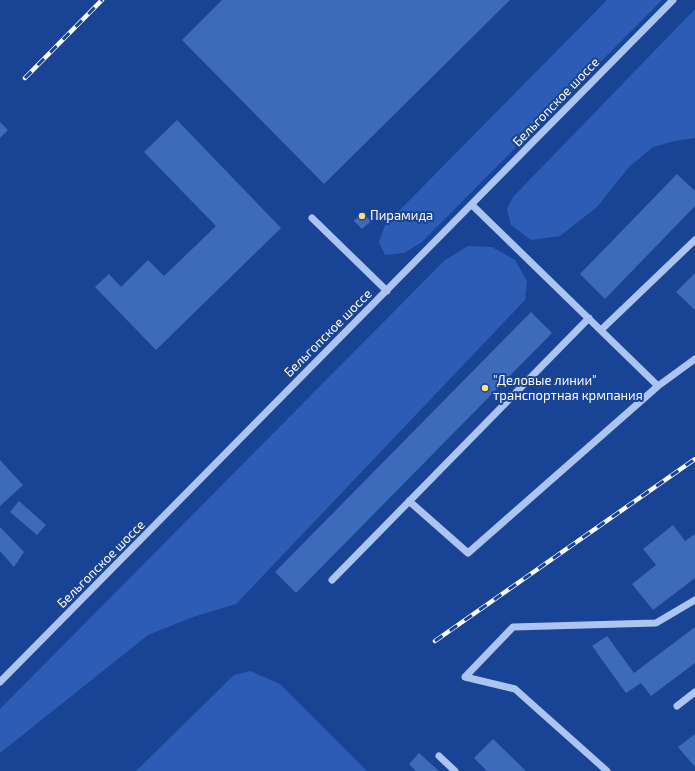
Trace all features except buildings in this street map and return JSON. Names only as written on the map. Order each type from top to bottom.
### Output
[{"type":"street","name":"Бельгопское шоссе","points":[[0,682],[673,0]]},
{"type":"street","points":[[472,205],[658,386]]},
{"type":"street","points":[[312,218],[387,291]]},
{"type":"street","points":[[601,330],[695,240]]},
{"type":"street","points":[[332,580],[589,318]]},
{"type":"street","points":[[409,501],[468,553],[658,386],[695,359]]},
{"type":"street","points":[[608,771],[515,689],[465,677],[513,627],[656,623],[695,600]]},
{"type":"street","points":[[677,706],[695,692]]},
{"type":"street","points":[[439,756],[455,771]]},
{"type":"shaded area","points":[[607,0],[662,0],[422,242],[404,253],[385,255],[379,242],[385,225]]},
{"type":"shaded area","points":[[695,9],[695,138],[675,141],[653,147],[629,167],[597,207],[560,236],[531,240],[511,225],[507,209],[513,197]]},
{"type":"shaded area","points":[[468,246],[492,247],[515,260],[527,281],[525,300],[236,604],[193,617],[148,635],[0,753],[0,709],[445,260]]},
{"type":"shaded area","points":[[250,671],[280,684],[367,771],[136,771],[234,675]]},
{"type":"railway","points":[[25,78],[102,0]]},
{"type":"railway","points":[[435,641],[695,459]]},
{"type":"place","name":"Пирамида","points":[[362,216]]},
{"type":"place","name":"\"Деловые линии\" транспортная крмпания","points":[[485,388]]}]
